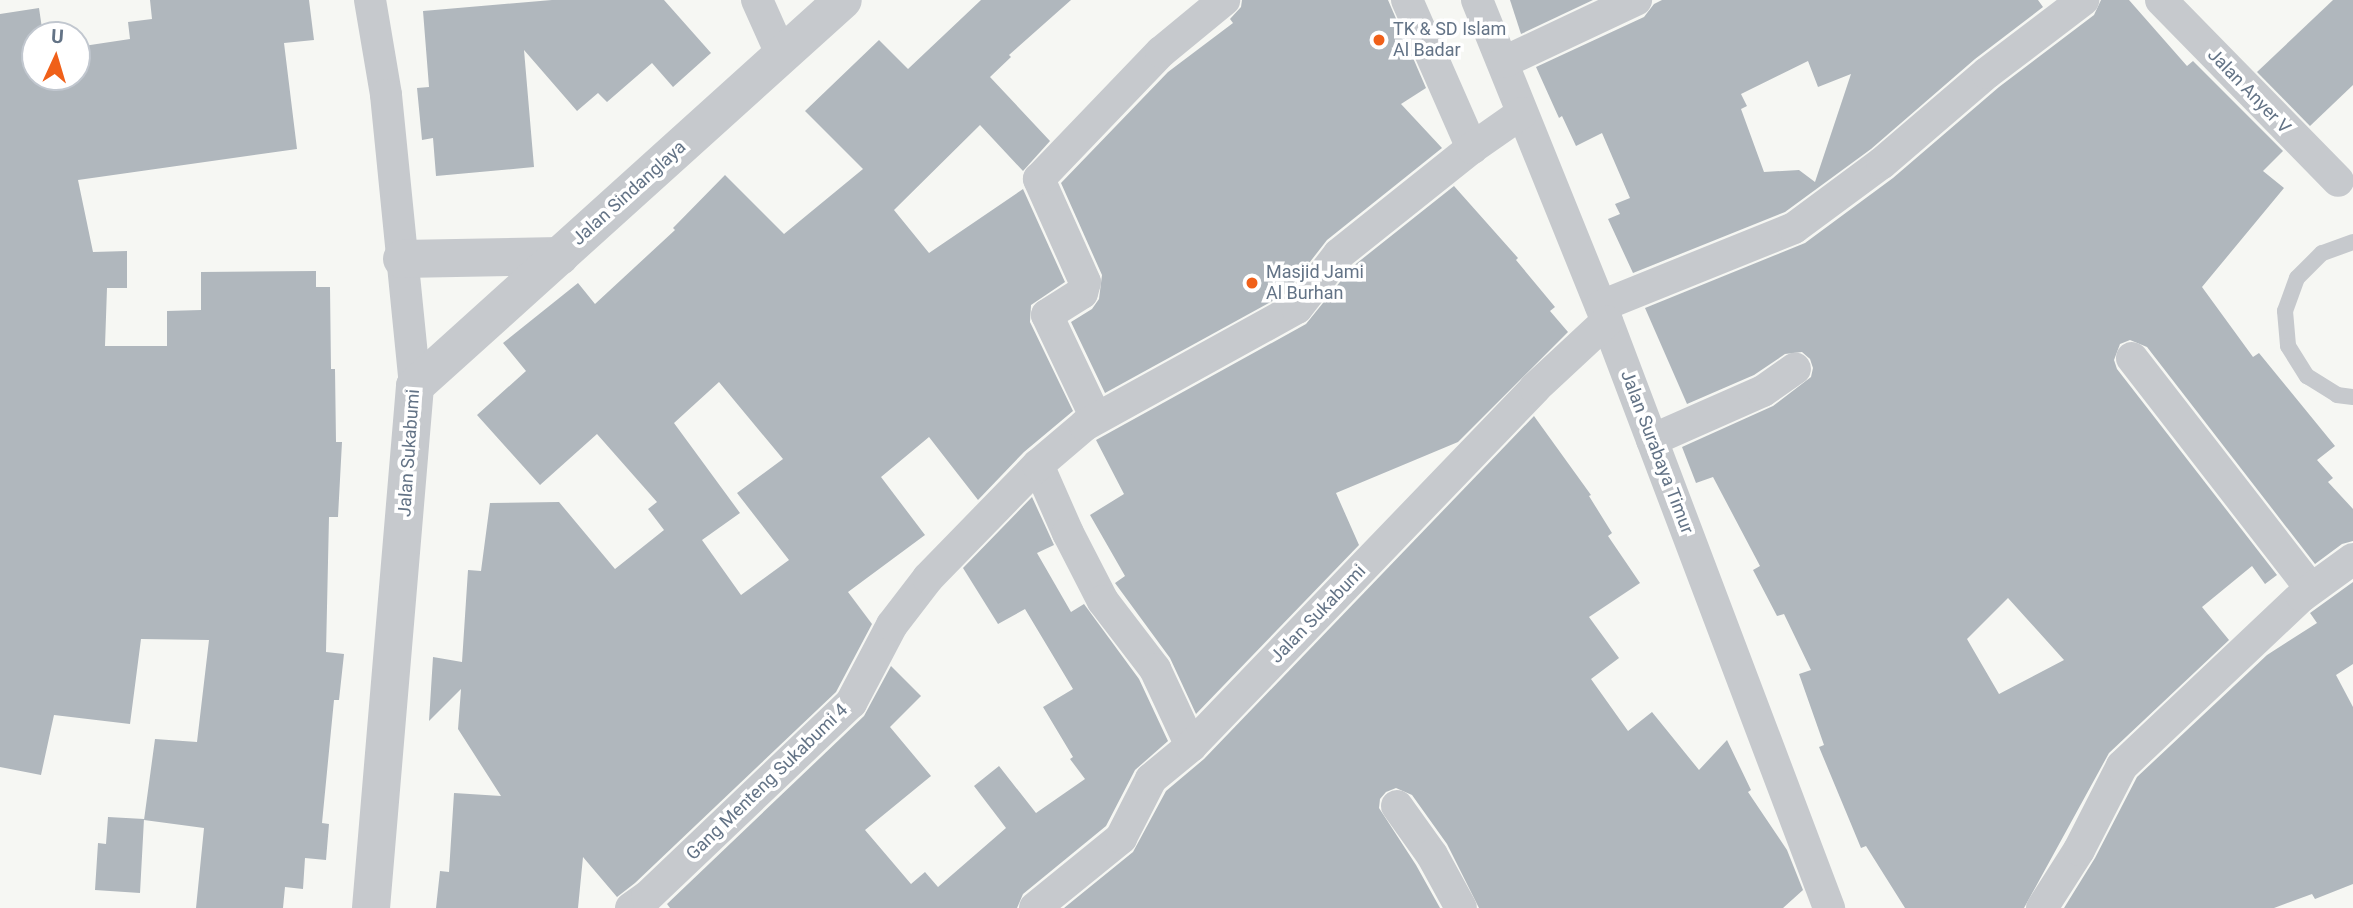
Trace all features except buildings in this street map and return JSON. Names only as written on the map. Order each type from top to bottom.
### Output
[{"type":"street","name":"Jalan Sukabumi","points":[[370,0],[386,95],[415,386],[371,908]]},
{"type":"street","points":[[757,0],[782,56]]},
{"type":"street","name":"Jalan Sindanglaya","points":[[415,386],[843,0]]},
{"type":"street","points":[[1096,418],[1047,315],[1082,293],[1084,282],[1039,179],[1161,52],[1224,0]]},
{"type":"street","points":[[1407,0],[1472,148]]},
{"type":"street","name":"Jalan Surabaya Timur","points":[[1477,0],[1604,313],[1826,906]]},
{"type":"street","points":[[1504,62],[1636,0]]},
{"type":"street","points":[[1604,313],[1794,228],[1882,163],[1987,73],[2083,0]]},
{"type":"street","name":"Jalan Anyer V","points":[[2161,0],[2338,181]]},
{"type":"street","name":"Gang Menteng Sukabumi 4","points":[[644,905],[851,703],[892,625],[928,578],[1038,465],[1096,418],[1297,308],[1339,254],[1472,148],[1522,113]]},
{"type":"street","points":[[402,259],[559,256]]},
{"type":"street","name":"Jalan Sukabumi","points":[[1035,908],[1121,838],[1151,779],[1191,746],[1604,313]]},
{"type":"street","points":[[2132,358],[2311,589]]},
{"type":"street","points":[[1652,440],[1763,391],[1795,369]]},
{"type":"street","points":[[1038,465],[1068,533],[1103,601],[1155,669],[1191,746]]},
{"type":"street","points":[[2042,908],[2079,850],[2122,766],[2311,589],[2353,559]]},
{"type":"street","points":[[1397,806],[1432,855],[1461,908]]},
{"type":"lane","points":[[2353,242],[2322,253],[2297,278],[2285,311],[2288,346],[2307,376],[2336,395],[2353,397]]},
{"type":"place","name":"TK & SD Islam Al Badar","points":[[1379,40]]},
{"type":"place","name":"Masjid Jami Al Burhan","points":[[1252,283]]}]
